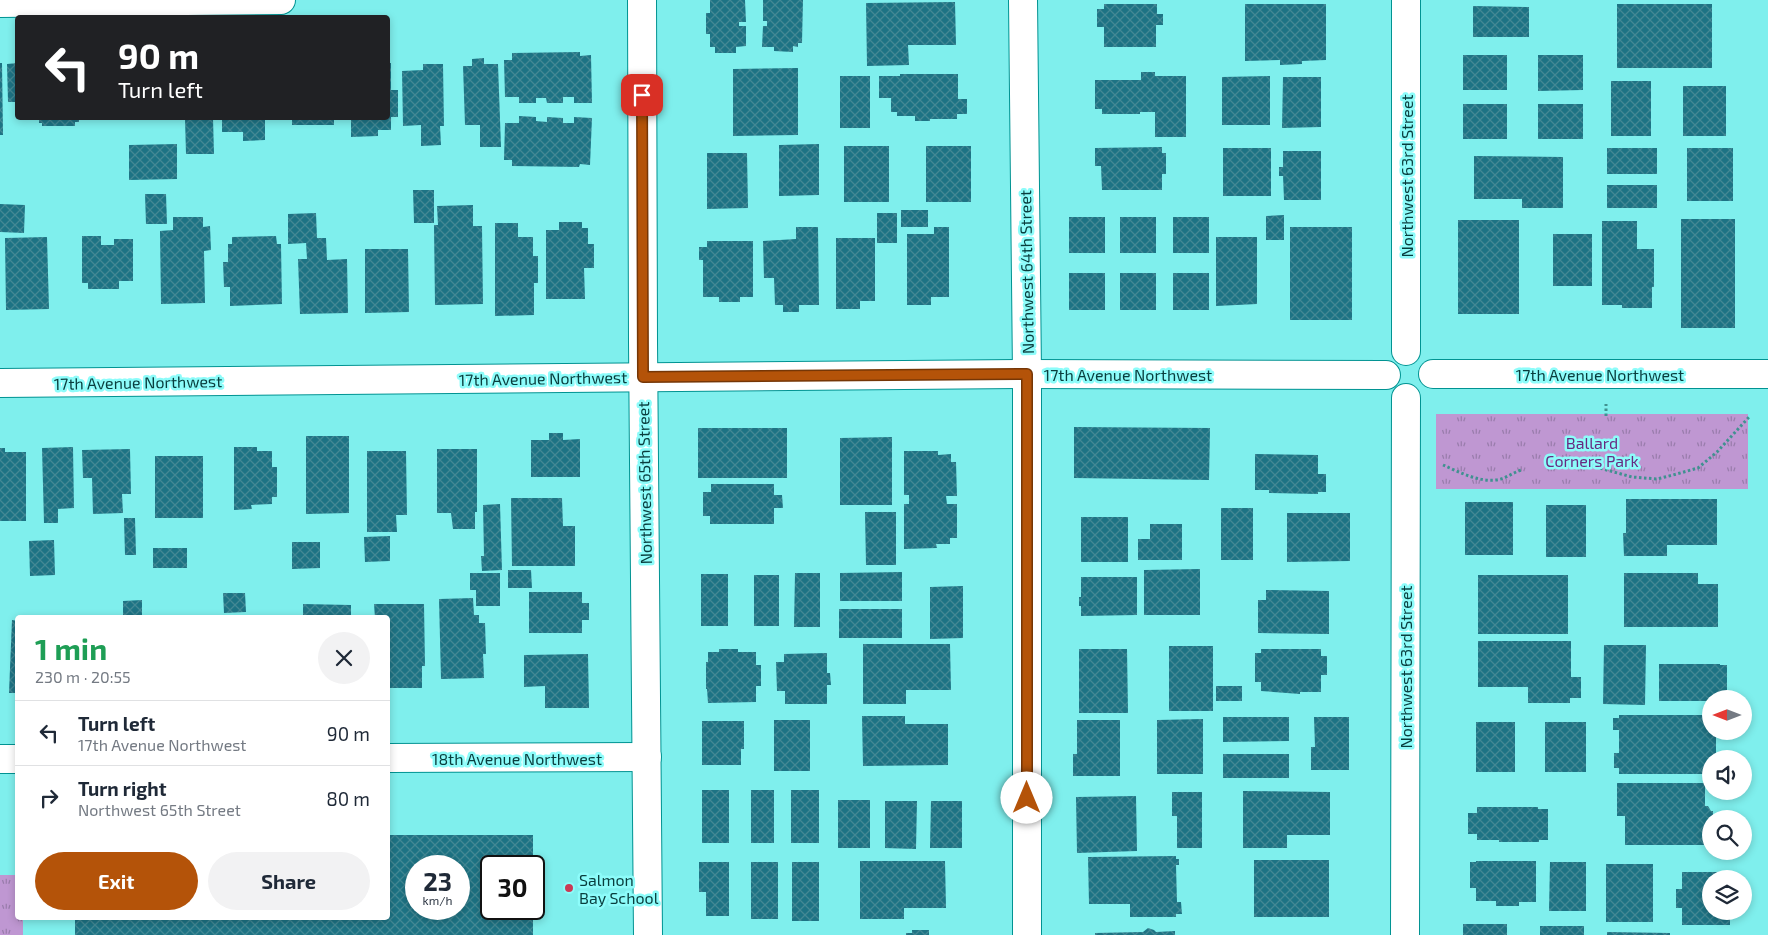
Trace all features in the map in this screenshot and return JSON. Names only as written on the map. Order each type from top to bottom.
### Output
[{"type":"street","points":[[0,3],[280,0]]},
{"type":"street","name":"Northwest 65th Street","points":[[642,0],[648,935]]},
{"type":"street","name":"Northwest 64th Street","points":[[1023,0],[1027,374],[1027,935]]},
{"type":"street","name":"Northwest 63rd Street","points":[[1406,0],[1406,351]]},
{"type":"street","points":[[1406,351],[1420,353],[1427,358],[1433,374],[1430,386],[1419,396],[1406,398],[1397,395],[1387,384],[1387,367],[1391,360],[1397,354],[1406,351]]},
{"type":"street","name":"17th Avenue Northwest","points":[[0,383],[1027,374],[1386,375]]},
{"type":"street","name":"17th Avenue Northwest","points":[[1433,374],[1768,375]]},
{"type":"street","name":"Northwest 63rd Street","points":[[1405,935],[1406,398]]},
{"type":"street","name":"18th Avenue Northwest","points":[[390,758],[647,757]]},
{"type":"street","points":[[0,759],[15,759]]},
{"type":"path","points":[[1566,461],[1632,477],[1657,479],[1673,476],[1698,468],[1717,452],[1750,416]]},
{"type":"path","points":[[1443,465],[1468,476],[1496,480],[1509,477],[1522,470]]},
{"type":"green space","name":"Ballard Corners Park","points":[[1436,414],[1748,414],[1748,489],[1436,489]]},
{"type":"green space","points":[[0,875],[15,875],[15,920],[23,920],[23,935],[0,935]]},
{"type":"building","points":[[710,0],[745,0],[746,22],[739,22],[739,26],[746,26],[746,46],[736,47],[736,53],[715,53],[715,47],[710,47],[710,34],[706,34],[706,13],[710,13]]},
{"type":"building","points":[[763,0],[803,0],[802,43],[798,43],[798,47],[793,46],[793,52],[774,51],[774,47],[762,47],[763,26],[767,26],[767,21],[763,21]]},
{"type":"building","points":[[955,2],[956,45],[908,45],[909,65],[867,66],[866,3]]},
{"type":"building","points":[[1104,4],[1157,4],[1157,14],[1163,14],[1163,25],[1156,25],[1156,47],[1104,47],[1104,27],[1097,27],[1097,9],[1104,9]]},
{"type":"building","points":[[1245,4],[1326,4],[1326,60],[1302,61],[1302,64],[1280,65],[1280,60],[1245,61]]},
{"type":"building","points":[[1617,4],[1712,4],[1712,68],[1617,68]]},
{"type":"building","points":[[1473,6],[1529,7],[1529,37],[1473,37]]},
{"type":"building","points":[[580,52],[580,56],[591,55],[592,103],[574,103],[574,97],[563,97],[563,103],[547,103],[546,98],[536,98],[536,103],[519,103],[519,97],[505,97],[504,60],[512,60],[512,53]]},
{"type":"building","points":[[1463,55],[1507,55],[1507,90],[1463,90]]},
{"type":"building","points":[[1538,55],[1583,55],[1583,90],[1538,91]]},
{"type":"building","points":[[484,58],[484,64],[498,64],[501,147],[480,147],[480,125],[465,125],[463,66],[472,66],[472,59]]},
{"type":"building","points":[[0,63],[2,63],[3,135],[0,135]]},
{"type":"building","points":[[15,63],[15,102],[8,102],[7,64]]},
{"type":"building","points":[[391,63],[391,90],[398,90],[398,117],[391,117],[391,130],[378,130],[378,136],[351,137],[351,120],[390,120]]},
{"type":"building","points":[[423,64],[443,64],[444,126],[440,126],[441,145],[421,146],[421,125],[403,126],[402,71],[423,70]]},
{"type":"building","points":[[798,68],[798,135],[733,136],[733,69]]},
{"type":"building","points":[[1141,72],[1155,72],[1155,76],[1186,76],[1186,137],[1155,137],[1155,112],[1102,114],[1102,109],[1095,109],[1095,80],[1141,80]]},
{"type":"building","points":[[900,74],[958,74],[958,99],[967,99],[967,114],[957,114],[957,119],[930,119],[930,121],[915,121],[915,116],[897,116],[897,112],[891,112],[891,98],[879,98],[879,76],[900,76]]},
{"type":"building","points":[[840,76],[870,76],[870,128],[840,128]]},
{"type":"building","points":[[1270,76],[1270,125],[1222,125],[1222,77]]},
{"type":"building","points":[[1283,77],[1321,77],[1321,127],[1282,128]]},
{"type":"building","points":[[1611,81],[1651,81],[1651,136],[1611,136]]},
{"type":"building","points":[[1683,86],[1726,86],[1726,136],[1683,136]]},
{"type":"building","points":[[1463,104],[1507,104],[1507,139],[1463,139]]},
{"type":"building","points":[[1538,104],[1583,104],[1583,139],[1538,139]]},
{"type":"building","points":[[519,116],[536,117],[536,121],[547,122],[547,117],[563,118],[563,123],[574,123],[574,117],[592,118],[590,165],[580,164],[579,167],[512,166],[512,160],[504,160],[505,123],[519,123]]},
{"type":"building","points":[[39,120],[79,120],[79,122],[75,122],[75,126],[42,126],[42,123],[39,123]]},
{"type":"building","points":[[185,120],[213,120],[214,154],[186,154]]},
{"type":"building","points":[[222,120],[265,120],[265,140],[243,141],[243,132],[222,132]]},
{"type":"building","points":[[292,120],[334,120],[334,125],[292,125]]},
{"type":"building","points":[[177,144],[177,179],[129,180],[129,145]]},
{"type":"building","points":[[819,144],[819,195],[779,196],[779,145]]},
{"type":"building","points":[[844,146],[889,146],[889,202],[844,202]]},
{"type":"building","points":[[926,146],[971,146],[971,202],[926,202]]},
{"type":"building","points":[[1162,147],[1162,153],[1166,153],[1166,174],[1162,174],[1162,190],[1102,190],[1101,166],[1095,166],[1095,148]]},
{"type":"building","points":[[1223,148],[1271,148],[1271,196],[1223,196]]},
{"type":"building","points":[[1607,148],[1657,148],[1657,174],[1607,174]]},
{"type":"building","points":[[1687,148],[1733,148],[1733,201],[1687,201]]},
{"type":"building","points":[[1283,151],[1321,151],[1321,200],[1284,200],[1283,176],[1279,176],[1279,167],[1283,167]]},
{"type":"building","points":[[707,153],[747,153],[748,208],[707,209]]},
{"type":"building","points":[[1474,156],[1563,157],[1563,208],[1522,208],[1522,199],[1474,199]]},
{"type":"building","points":[[1607,185],[1657,185],[1657,208],[1607,208]]},
{"type":"building","points":[[413,190],[434,190],[434,223],[414,223]]},
{"type":"building","points":[[145,194],[166,194],[167,224],[146,224]]},
{"type":"building","points":[[0,204],[25,205],[24,233],[0,232]]},
{"type":"building","points":[[473,205],[473,226],[482,226],[483,304],[435,305],[434,225],[438,225],[437,206]]},
{"type":"building","points":[[901,210],[928,210],[928,227],[901,227]]},
{"type":"building","points":[[316,213],[317,238],[326,238],[327,260],[347,259],[348,313],[300,314],[298,259],[307,259],[306,243],[288,244],[288,214]]},
{"type":"building","points":[[877,213],[897,213],[897,243],[877,243]]},
{"type":"building","points":[[1284,215],[1284,240],[1266,240],[1266,216]]},
{"type":"building","points":[[173,217],[203,217],[203,227],[210,226],[211,250],[204,251],[205,303],[161,304],[160,231],[173,230]]},
{"type":"building","points":[[1069,217],[1105,217],[1105,253],[1069,253]]},
{"type":"building","points":[[1120,217],[1156,217],[1156,253],[1120,253]]},
{"type":"building","points":[[1173,217],[1209,217],[1209,253],[1173,253]]},
{"type":"building","points":[[1681,219],[1735,219],[1735,328],[1681,328]]},
{"type":"building","points":[[1458,220],[1519,220],[1519,314],[1458,314]]},
{"type":"building","points":[[1602,221],[1637,221],[1637,249],[1654,249],[1652,308],[1622,308],[1622,305],[1602,305]]},
{"type":"building","points":[[559,222],[582,222],[582,228],[588,228],[588,244],[594,244],[594,268],[584,268],[585,299],[546,299],[546,230],[559,230]]},
{"type":"building","points":[[495,223],[518,223],[518,237],[533,237],[533,256],[538,256],[538,283],[534,283],[534,315],[495,316]]},
{"type":"building","points":[[796,227],[818,227],[819,305],[799,305],[799,312],[783,312],[783,305],[775,305],[774,278],[764,278],[763,241],[796,239]]},
{"type":"building","points":[[934,227],[949,227],[949,297],[931,297],[931,305],[907,305],[907,234],[934,234]]},
{"type":"building","points":[[1290,227],[1352,227],[1352,320],[1290,320]]},
{"type":"building","points":[[1553,234],[1592,234],[1592,286],[1553,286]]},
{"type":"building","points":[[82,236],[101,236],[101,245],[114,245],[114,239],[133,239],[133,281],[119,281],[119,289],[88,289],[88,283],[82,283]]},
{"type":"building","points":[[276,236],[277,244],[281,244],[282,304],[230,306],[230,287],[224,287],[223,262],[228,262],[228,244],[232,244],[232,237]]},
{"type":"building","points":[[47,237],[49,309],[6,310],[5,238]]},
{"type":"building","points":[[1216,237],[1257,237],[1257,304],[1216,306]]},
{"type":"building","points":[[836,238],[875,238],[875,301],[860,301],[860,309],[836,309]]},
{"type":"building","points":[[707,241],[753,241],[753,297],[740,297],[740,302],[719,302],[719,297],[703,297],[703,260],[699,260],[699,247],[707,247]]},
{"type":"building","points":[[365,249],[408,249],[409,312],[365,313]]},
{"type":"building","points":[[1069,273],[1105,273],[1105,310],[1069,310]]},
{"type":"building","points":[[1120,273],[1156,273],[1156,310],[1120,310]]},
{"type":"building","points":[[1173,273],[1209,273],[1209,310],[1173,310]]},
{"type":"building","points":[[1074,427],[1210,428],[1209,480],[1074,478]]},
{"type":"building","points":[[698,428],[787,428],[787,478],[698,478]]},
{"type":"building","points":[[549,433],[563,433],[563,440],[580,439],[580,477],[531,477],[531,440],[549,440]]},
{"type":"building","points":[[306,436],[349,436],[349,513],[306,514]]},
{"type":"building","points":[[892,437],[892,505],[840,505],[840,438]]},
{"type":"building","points":[[73,447],[74,508],[58,509],[58,523],[44,523],[42,448]]},
{"type":"building","points":[[234,447],[257,447],[257,451],[272,451],[272,467],[277,467],[277,497],[272,497],[272,504],[251,505],[252,509],[234,510]]},
{"type":"building","points":[[0,448],[5,448],[5,452],[26,452],[26,521],[0,521]]},
{"type":"building","points":[[130,449],[131,494],[122,494],[123,513],[93,514],[92,478],[83,478],[82,450]]},
{"type":"building","points":[[437,449],[477,449],[477,512],[475,512],[475,529],[453,529],[451,513],[437,513]]},
{"type":"building","points":[[367,451],[406,451],[407,515],[396,515],[397,532],[367,532]]},
{"type":"building","points":[[904,451],[938,451],[938,455],[951,454],[951,462],[956,462],[957,496],[946,496],[947,504],[957,504],[957,538],[950,538],[950,544],[936,544],[937,548],[904,549],[904,504],[909,504],[909,495],[904,495]]},
{"type":"building","points":[[1255,454],[1318,455],[1318,474],[1326,474],[1326,492],[1318,492],[1318,494],[1269,493],[1269,490],[1255,490]]},
{"type":"building","points":[[155,456],[203,456],[203,518],[155,518]]},
{"type":"building","points":[[711,484],[774,484],[774,495],[782,495],[783,508],[774,508],[774,524],[710,524],[710,516],[703,516],[703,492],[711,492]]},
{"type":"building","points":[[511,498],[562,498],[563,526],[575,526],[575,566],[512,566]]},
{"type":"building","points":[[1626,499],[1717,499],[1717,545],[1667,545],[1667,556],[1624,556],[1623,533],[1626,533]]},
{"type":"building","points":[[1465,502],[1513,502],[1513,555],[1465,555]]},
{"type":"building","points":[[500,504],[502,570],[482,571],[481,556],[484,556],[483,505]]},
{"type":"building","points":[[1546,505],[1586,505],[1586,557],[1546,557]]},
{"type":"building","points":[[1221,508],[1253,508],[1253,560],[1221,560]]},
{"type":"building","points":[[865,512],[896,512],[896,565],[866,565]]},
{"type":"building","points":[[1287,513],[1350,513],[1350,561],[1287,562]]},
{"type":"building","points":[[1081,517],[1128,517],[1128,562],[1081,562]]},
{"type":"building","points":[[124,518],[135,518],[136,555],[125,555]]},
{"type":"building","points":[[1150,524],[1182,524],[1182,560],[1138,560],[1138,539],[1150,539]]},
{"type":"building","points":[[390,536],[390,561],[365,562],[364,537]]},
{"type":"building","points":[[54,540],[55,575],[30,576],[29,541]]},
{"type":"building","points":[[292,542],[320,542],[320,568],[292,569]]},
{"type":"building","points":[[153,548],[187,548],[187,568],[153,568]]},
{"type":"building","points":[[1200,569],[1200,615],[1144,615],[1144,570]]},
{"type":"building","points":[[508,570],[531,570],[532,588],[508,588]]},
{"type":"building","points":[[902,572],[902,601],[840,601],[840,573]]},
{"type":"building","points":[[470,573],[500,573],[500,606],[476,606],[476,590],[470,590]]},
{"type":"building","points":[[795,573],[820,573],[820,627],[794,627]]},
{"type":"building","points":[[1624,573],[1698,573],[1698,584],[1718,584],[1718,627],[1624,627]]},
{"type":"building","points":[[701,574],[728,574],[728,626],[701,626]]},
{"type":"building","points":[[754,575],[779,575],[779,626],[754,626]]},
{"type":"building","points":[[1478,575],[1568,575],[1568,634],[1478,634]]},
{"type":"building","points":[[1081,577],[1137,577],[1137,615],[1081,616],[1079,597],[1081,597]]},
{"type":"building","points":[[963,586],[963,638],[930,639],[930,587]]},
{"type":"building","points":[[1266,590],[1329,591],[1329,634],[1258,633],[1258,600],[1266,600]]},
{"type":"building","points":[[529,592],[582,592],[582,603],[589,603],[589,620],[582,620],[582,633],[529,633]]},
{"type":"building","points":[[223,593],[245,593],[246,612],[224,613]]},
{"type":"building","points":[[473,598],[474,615],[479,615],[479,623],[485,623],[486,654],[483,654],[484,678],[441,679],[439,599]]},
{"type":"building","points":[[142,600],[142,615],[123,615],[123,601]]},
{"type":"building","points":[[303,604],[351,605],[351,615],[303,615]]},
{"type":"building","points":[[374,604],[424,604],[425,666],[422,666],[422,688],[390,688],[390,615],[375,615]]},
{"type":"building","points":[[839,609],[902,609],[902,638],[839,638]]},
{"type":"building","points":[[12,620],[15,620],[15,693],[9,693]]},
{"type":"building","points":[[1478,641],[1571,641],[1571,677],[1581,677],[1581,698],[1570,698],[1570,703],[1528,703],[1528,687],[1478,687]]},
{"type":"building","points":[[863,644],[950,644],[951,690],[906,690],[906,704],[863,704]]},
{"type":"building","points":[[1604,645],[1646,645],[1645,705],[1603,704]]},
{"type":"building","points":[[1169,646],[1213,646],[1213,711],[1169,711]]},
{"type":"building","points":[[719,649],[738,649],[738,652],[756,652],[756,665],[761,665],[761,686],[756,686],[756,702],[708,703],[706,662],[708,662],[708,652],[719,652]]},
{"type":"building","points":[[1079,649],[1127,649],[1128,713],[1079,713]]},
{"type":"building","points":[[1261,649],[1321,649],[1321,656],[1327,656],[1327,675],[1321,675],[1321,692],[1300,692],[1300,694],[1261,691],[1261,682],[1255,682],[1255,653],[1261,653]]},
{"type":"building","points":[[827,653],[827,673],[830,673],[831,685],[827,685],[827,704],[785,704],[785,691],[777,691],[776,662],[784,662],[784,654]]},
{"type":"building","points":[[588,654],[589,708],[545,708],[545,686],[524,687],[524,655]]},
{"type":"building","points":[[1659,664],[1727,665],[1727,690],[1702,690],[1702,701],[1659,701]]},
{"type":"building","points":[[1216,686],[1242,686],[1242,701],[1216,701]]},
{"type":"building","points":[[1619,715],[1702,715],[1702,740],[1716,740],[1716,750],[1702,750],[1702,774],[1619,774],[1619,768],[1614,768],[1614,753],[1619,753],[1619,730],[1613,730],[1613,718],[1619,718]]},
{"type":"building","points":[[862,716],[905,716],[905,724],[948,724],[948,765],[863,766]]},
{"type":"building","points":[[1223,717],[1289,717],[1289,741],[1223,742]]},
{"type":"building","points":[[1314,717],[1349,717],[1349,770],[1311,770],[1311,747],[1315,747]]},
{"type":"building","points":[[1203,719],[1203,774],[1157,774],[1157,720]]},
{"type":"building","points":[[774,720],[810,720],[810,771],[774,771]]},
{"type":"building","points":[[1077,720],[1120,720],[1120,776],[1073,776],[1073,754],[1077,754]]},
{"type":"building","points":[[702,721],[744,721],[744,749],[741,749],[741,765],[702,765]]},
{"type":"building","points":[[1476,722],[1515,722],[1515,772],[1476,772]]},
{"type":"building","points":[[1545,722],[1586,722],[1586,772],[1545,772]]},
{"type":"building","points":[[1223,754],[1289,754],[1289,778],[1223,778]]},
{"type":"building","points":[[1617,783],[1702,783],[1702,800],[1705,800],[1705,806],[1708,806],[1710,810],[1702,810],[1702,845],[1625,845],[1625,816],[1617,816]]},
{"type":"building","points":[[702,790],[729,790],[729,843],[702,843]]},
{"type":"building","points":[[751,790],[774,790],[774,843],[751,843]]},
{"type":"building","points":[[791,790],[819,790],[819,843],[791,843]]},
{"type":"building","points":[[1243,791],[1330,792],[1330,835],[1287,835],[1287,848],[1243,848]]},
{"type":"building","points":[[1172,792],[1202,792],[1202,848],[1177,848],[1177,816],[1172,816]]},
{"type":"building","points":[[1136,796],[1137,851],[1077,853],[1076,797]]},
{"type":"building","points":[[838,800],[870,800],[870,848],[838,848]]},
{"type":"building","points":[[885,801],[917,801],[916,849],[885,848]]},
{"type":"building","points":[[931,801],[962,801],[962,848],[930,848]]},
{"type":"building","points":[[1477,807],[1538,807],[1538,809],[1548,809],[1548,840],[1539,840],[1539,842],[1499,842],[1499,840],[1477,840],[1477,834],[1468,834],[1468,813],[1477,813]]},
{"type":"building","points":[[390,835],[533,835],[533,855],[480,855],[480,920],[533,920],[533,935],[75,935],[75,920],[390,920]]},
{"type":"building","points":[[1176,856],[1176,859],[1179,859],[1179,865],[1176,865],[1177,902],[1181,902],[1182,914],[1176,914],[1176,917],[1130,917],[1130,904],[1089,904],[1088,857]]},
{"type":"building","points":[[1254,860],[1329,860],[1329,917],[1254,917]]},
{"type":"building","points":[[860,861],[945,861],[946,908],[904,908],[904,919],[860,919]]},
{"type":"building","points":[[1536,861],[1536,902],[1519,902],[1519,906],[1496,906],[1496,901],[1476,901],[1476,888],[1470,888],[1470,862]]},
{"type":"building","points":[[699,862],[729,862],[729,916],[706,916],[706,892],[699,892]]},
{"type":"building","points":[[751,862],[778,862],[778,919],[751,919]]},
{"type":"building","points":[[792,862],[819,862],[819,921],[792,921]]},
{"type":"building","points":[[1550,862],[1586,862],[1586,911],[1549,911]]},
{"type":"building","points":[[1606,864],[1653,864],[1653,922],[1606,922]]},
{"type":"building","points":[[1682,872],[1702,872],[1702,920],[1730,920],[1730,925],[1682,925],[1682,908],[1676,908],[1676,889],[1682,889]]},
{"type":"building","points":[[1463,924],[1507,924],[1507,935],[1463,935]]},
{"type":"building","points":[[1540,926],[1584,926],[1584,935],[1540,935]]},
{"type":"building","points":[[1148,928],[1156,932],[1175,931],[1175,935],[1095,935],[1095,933],[1143,932]]},
{"type":"building","points":[[912,930],[929,930],[929,935],[906,935],[906,933],[912,933]]},
{"type":"building","points":[[1607,932],[1670,933],[1670,935],[1607,935]]},
{"type":"place","name":"Salmon Bay School","points":[[569,888]]},
{"type":"route","points":[[642,95],[643,377],[1027,374],[1027,798]]}]
